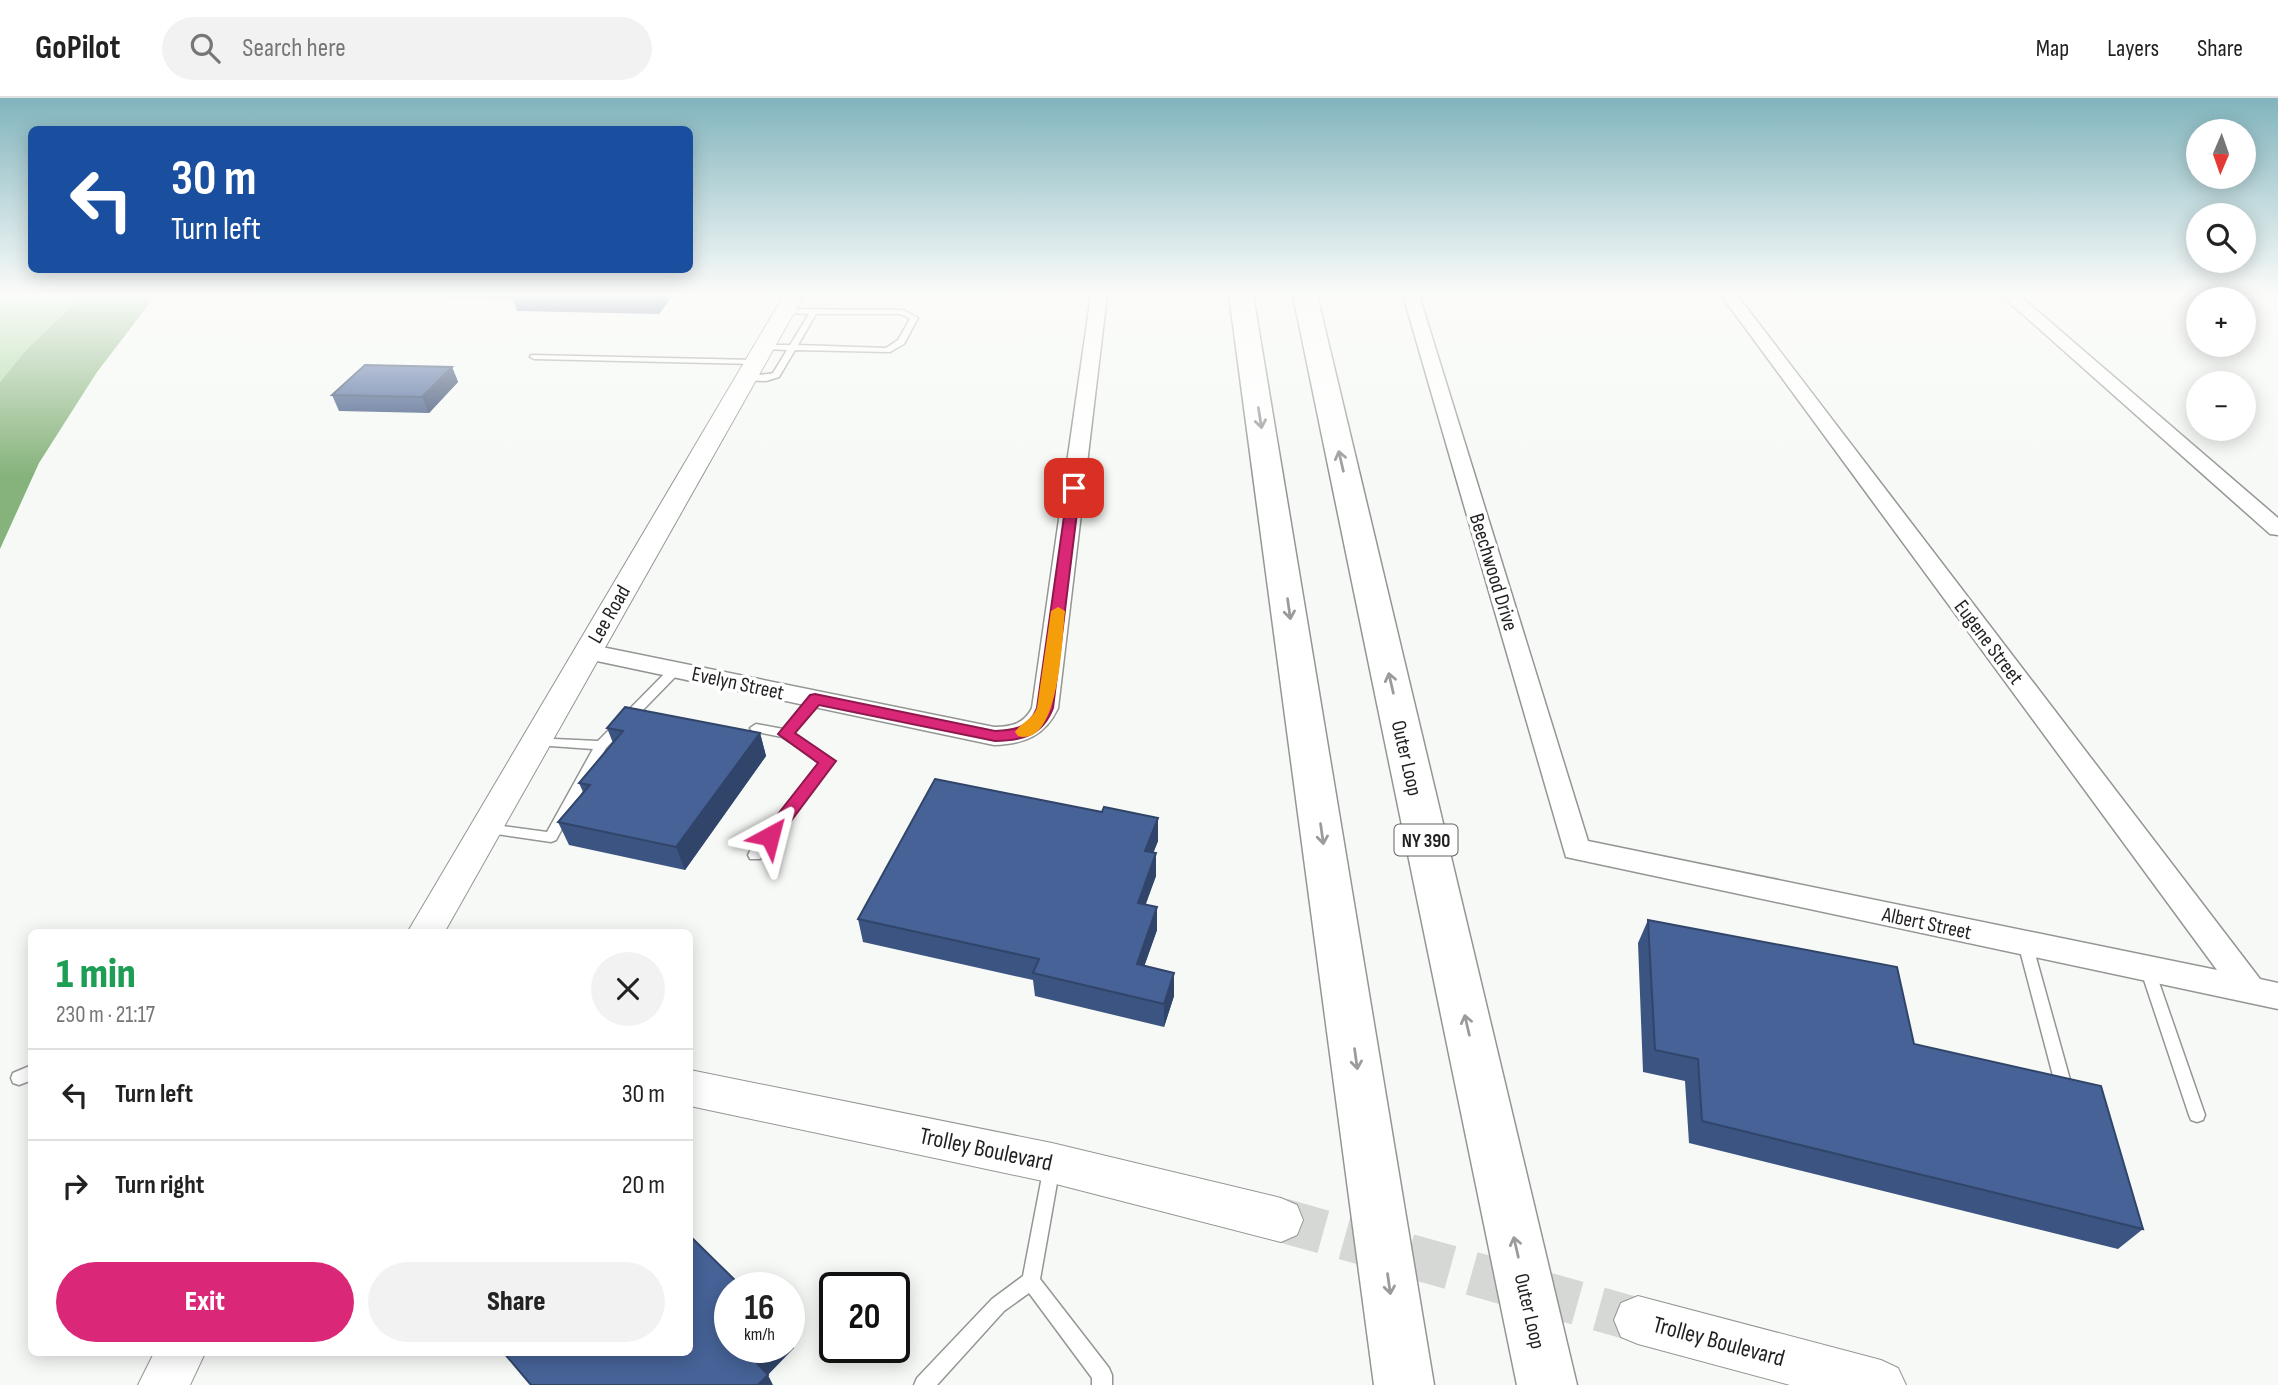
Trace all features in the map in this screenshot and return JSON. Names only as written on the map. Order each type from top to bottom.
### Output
[{"type":"highway","points":[[1249,355],[1404,1385]]},
{"type":"highway","name":"Outer Loop","points":[[1318,355],[1547,1385]]},
{"type":"street","name":"Lee Road","points":[[427,929],[760,355]]},
{"type":"street","name":"Evelyn Street","points":[[587,652],[995,736],[1013,736],[1029,730],[1040,720],[1045,708],[1091,355]]},
{"type":"street","name":"Beechwood Drive","points":[[1429,355],[1576,849]]},
{"type":"street","name":"Eugene Street","points":[[1775,355],[2264,993]]},
{"type":"street","points":[[2078,355],[2278,529]]},
{"type":"street","name":"Albert Street","points":[[1576,849],[2264,993]]},
{"type":"street","name":"Trolley Boulevard","points":[[693,1088],[1052,1163],[1281,1220]]},
{"type":"street","name":"Trolley Boulevard","points":[[1638,1320],[1881,1385]]},
{"type":"lane","points":[[534,357],[755,362],[774,355]]},
{"type":"lane","points":[[755,362],[772,377],[788,355]]},
{"type":"lane","points":[[487,829],[551,837],[601,745],[675,670]]},
{"type":"lane","points":[[786,734],[815,699]]},
{"type":"lane","points":[[755,855],[828,761],[786,734],[756,728]]},
{"type":"lane","points":[[536,741],[601,745]]},
{"type":"lane","points":[[2025,943],[2064,1087]]},
{"type":"lane","points":[[2146,968],[2197,1115]]},
{"type":"lane","points":[[924,1385],[998,1305],[1031,1281],[1052,1163]]},
{"type":"lane","points":[[1031,1281],[1102,1376],[1102,1385]]},
{"type":"shaded area","points":[[0,355],[22,355],[0,382]]},
{"type":"shaded area","points":[[22,355],[110,355],[39,463],[0,549],[0,382]]},
{"type":"building","points":[[365,365],[452,367],[422,397],[332,395]]},
{"type":"building","points":[[625,707],[760,733],[676,847],[558,822],[590,785],[579,783],[623,731],[607,728]]},
{"type":"building","points":[[935,779],[1102,812],[1104,807],[1158,818],[1145,851],[1156,853],[1138,903],[1157,907],[1137,964],[1174,973],[1164,1004],[1033,973],[1039,959],[858,919]]},
{"type":"building","points":[[1648,920],[1897,967],[1914,1044],[2101,1086],[2143,1229],[1702,1121],[1698,1059],[1655,1050]]},
{"type":"building","points":[[693,1239],[727,1272],[714,1272],[714,1363],[757,1363],[768,1375],[758,1385],[531,1385],[507,1356],[693,1356]]},
{"type":"tunnel","points":[[1281,1220],[1638,1320]]},
{"type":"slow traffic","points":[[1023,732],[1040,720],[1045,708],[1058,611]]},
{"type":"route","points":[[770,836],[828,761],[786,734],[815,699],[995,736],[1013,736],[1029,730],[1040,720],[1045,708],[1074,488]]}]
